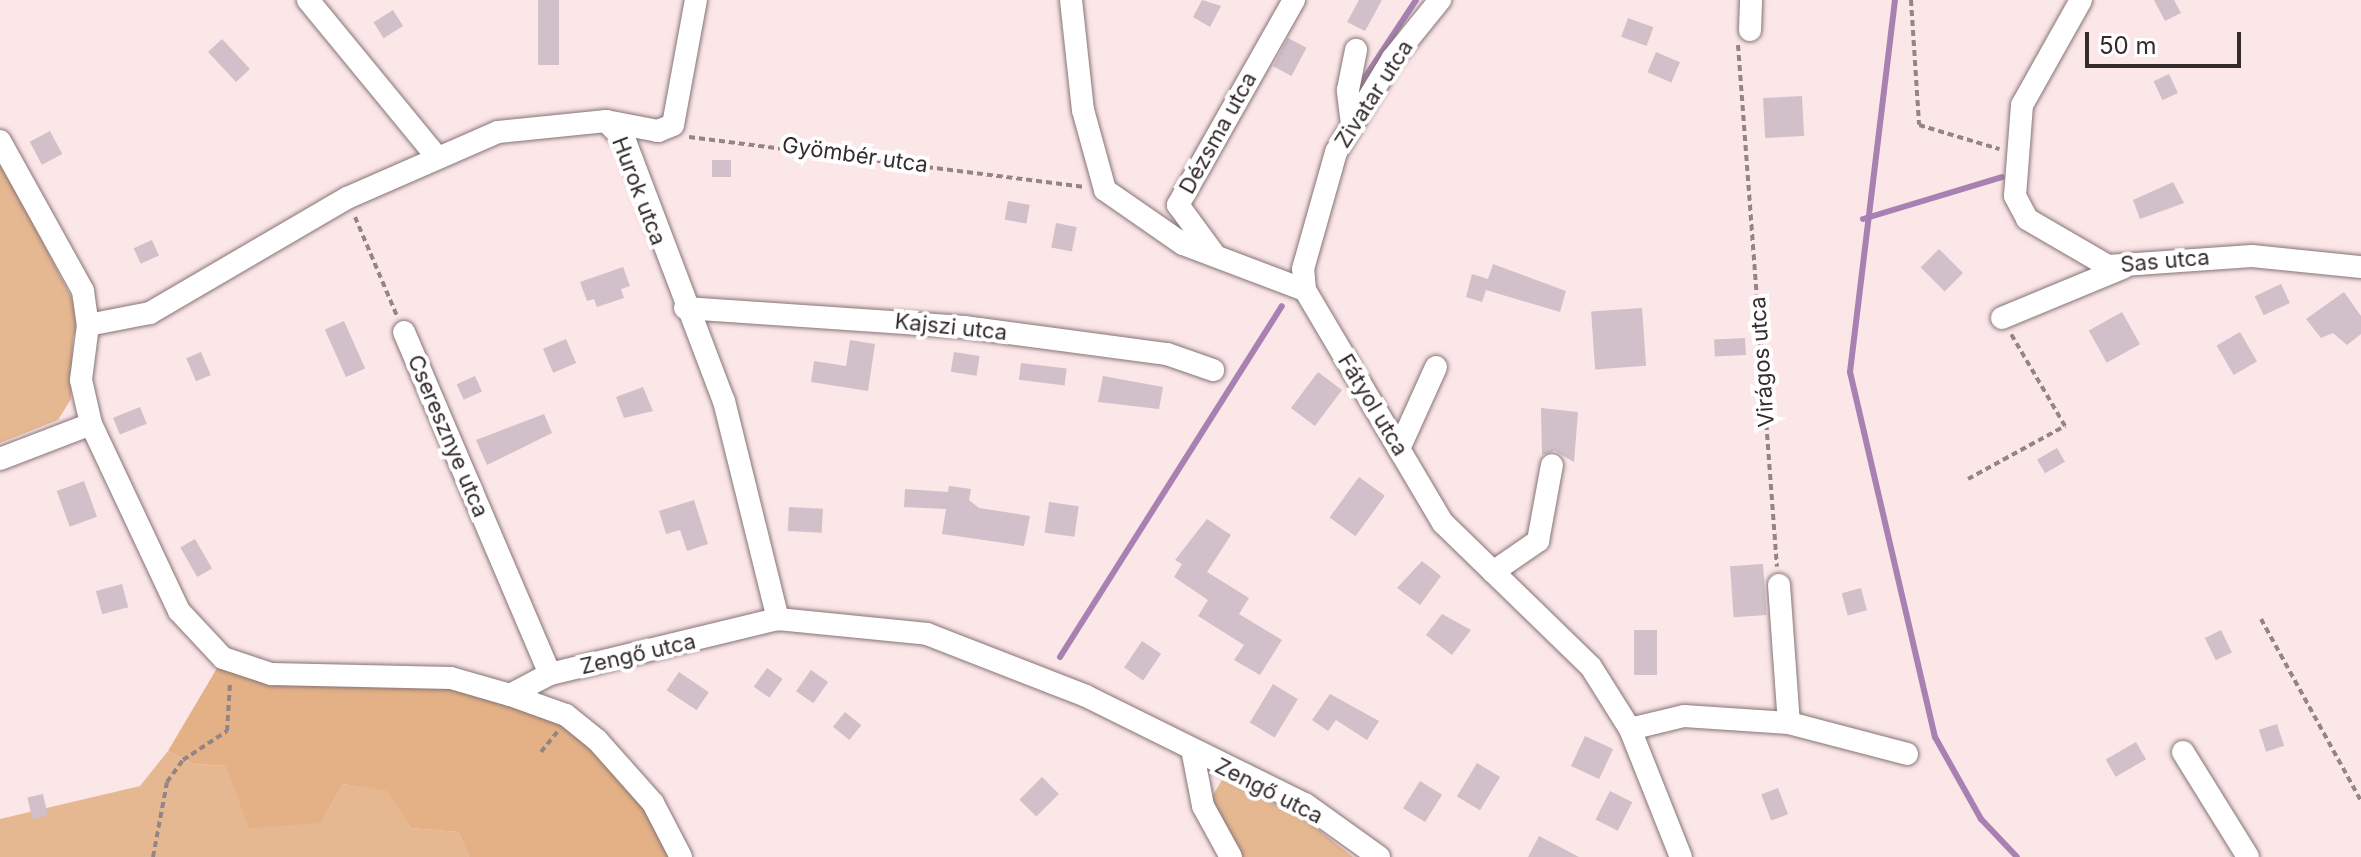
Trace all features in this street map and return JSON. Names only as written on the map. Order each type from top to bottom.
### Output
[{"type":"street","points":[[308,0],[437,157]]},
{"type":"street","points":[[606,121],[669,129],[679,112],[696,0]]},
{"type":"street","points":[[1071,0],[1083,110],[1105,190],[1220,260],[1285,276],[1305,290]]},
{"type":"street","name":"Dézsma utca","points":[[1220,260],[1178,205],[1294,0]]},
{"type":"street","name":"Zivatar utca","points":[[1305,290],[1303,269],[1336,152],[1440,0]]},
{"type":"street","points":[[1744,35],[1751,0]]},
{"type":"street","name":"Sas utca","points":[[2081,0],[2022,105],[2015,196],[2027,219],[2078,254],[2124,267],[2252,256],[2361,267]]},
{"type":"street","points":[[1352,125],[1348,90],[1356,50]]},
{"type":"street","name":"Hurok utca","points":[[88,325],[150,313],[347,198],[498,132],[606,121],[625,141],[741,454],[770,607],[778,619]]},
{"type":"street","points":[[0,141],[83,291],[88,325],[80,354],[91,424],[179,611],[223,658],[271,674],[451,678],[566,715],[597,740],[653,803],[681,857]]},
{"type":"street","points":[[2002,318],[2124,267]]},
{"type":"street","name":"Fátyol utca","points":[[1305,290],[1443,523],[1591,667],[1630,729],[1681,857]]},
{"type":"street","name":"Kajszi utca","points":[[685,308],[964,327],[1167,354],[1213,370]]},
{"type":"street","name":"Cseresznye utca","points":[[404,332],[550,674]]},
{"type":"street","points":[[1399,449],[1436,367]]},
{"type":"street","points":[[0,459],[91,424]]},
{"type":"street","points":[[1493,572],[1538,541],[1552,465]]},
{"type":"street","points":[[1779,585],[1789,723]]},
{"type":"street","name":"Zengő utca","points":[[510,695],[550,674],[778,619],[927,634],[1004,658],[1193,754],[1305,804],[1379,857]]},
{"type":"street","points":[[1630,729],[1684,716],[1789,723],[1907,754]]},
{"type":"street","points":[[2183,752],[2248,857]]},
{"type":"street","points":[[1193,754],[1203,806],[1231,857]]},
{"type":"path","points":[[1911,0],[1919,125],[2016,152]]},
{"type":"path","name":"Virágos utca","points":[[1744,35],[1779,585]]},
{"type":"path","name":"Gyömbér utca","points":[[669,129],[1105,190]]},
{"type":"path","name":"Cseresznye utca","points":[[347,198],[404,332]]},
{"type":"path","points":[[1968,479],[2065,426],[2002,318]]},
{"type":"path","points":[[2261,619],[2361,801]]},
{"type":"path","points":[[152,856],[170,775],[228,727],[231,682],[223,658]]},
{"type":"shaded area","points":[[0,159],[82,318],[73,337],[71,399],[58,420],[0,443]]},
{"type":"shaded area","points":[[223,658],[247,668],[451,678],[597,740],[681,857],[469,857],[458,832],[411,828],[387,791],[343,784],[321,823],[249,828],[226,766],[194,764],[168,751]]},
{"type":"shaded area","points":[[168,751],[194,764],[226,766],[321,823],[343,784],[387,790],[411,828],[458,832],[469,857],[0,857],[0,819],[140,786]]},
{"type":"shaded area","points":[[1222,780],[1302,817],[1353,857],[1240,857],[1210,800]]},
{"type":"building","points":[[538,0],[559,0],[559,65],[538,65]]},
{"type":"building","points":[[1202,0],[1221,6],[1210,27],[1193,17]]},
{"type":"building","points":[[1359,0],[1382,0],[1365,31],[1347,22]]},
{"type":"building","points":[[2154,0],[2174,0],[2181,13],[2165,21]]},
{"type":"building","points":[[393,10],[403,26],[384,38],[373,22]]},
{"type":"building","points":[[1628,18],[1653,27],[1647,46],[1621,37]]},
{"type":"building","points":[[1288,38],[1307,48],[1292,76],[1273,66]]},
{"type":"building","points":[[222,39],[250,69],[236,82],[208,52]]},
{"type":"building","points":[[1656,52],[1680,62],[1671,82],[1647,72]]},
{"type":"building","points":[[2169,74],[2178,93],[2162,100],[2154,81]]},
{"type":"building","points":[[1802,96],[1804,136],[1765,138],[1763,98]]},
{"type":"building","points":[[50,131],[62,154],[42,165],[30,142]]},
{"type":"building","points":[[712,160],[731,160],[731,177],[712,177]]},
{"type":"building","points":[[2173,182],[2184,203],[2140,219],[2133,200]]},
{"type":"building","points":[[1008,201],[1030,205],[1026,224],[1005,220]]},
{"type":"building","points":[[1056,223],[1077,227],[1072,252],[1051,248]]},
{"type":"building","points":[[152,240],[159,256],[141,264],[134,248]]},
{"type":"building","points":[[1939,249],[1963,273],[1945,291],[1921,267]]},
{"type":"building","points":[[1493,264],[1566,291],[1560,312],[1486,290],[1482,302],[1466,297],[1472,274],[1488,279]]},
{"type":"building","points":[[623,267],[630,286],[621,289],[624,298],[597,307],[594,299],[587,301],[580,282]]},
{"type":"building","points":[[2281,284],[2290,303],[2264,315],[2255,296]]},
{"type":"building","points":[[2344,292],[2361,316],[2361,334],[2347,345],[2333,333],[2321,338],[2306,319]]},
{"type":"building","points":[[1642,308],[1646,366],[1595,369],[1591,312]]},
{"type":"building","points":[[2122,312],[2140,344],[2107,363],[2089,330]]},
{"type":"building","points":[[344,321],[365,369],[346,377],[325,330]]},
{"type":"building","points":[[2240,332],[2257,361],[2234,375],[2217,346]]},
{"type":"building","points":[[1745,338],[1746,355],[1715,357],[1714,340]]},
{"type":"building","points":[[566,339],[576,363],[553,373],[543,349]]},
{"type":"building","points":[[850,340],[875,344],[868,391],[811,382],[814,361],[846,366]]},
{"type":"building","points":[[201,352],[211,375],[196,381],[186,358]]},
{"type":"building","points":[[954,352],[980,356],[977,376],[951,372]]},
{"type":"building","points":[[1021,363],[1067,369],[1065,385],[1019,380]]},
{"type":"building","points":[[1318,372],[1342,390],[1315,426],[1291,408]]},
{"type":"building","points":[[475,376],[482,392],[464,400],[457,384]]},
{"type":"building","points":[[1103,376],[1163,387],[1159,409],[1098,402]]},
{"type":"building","points":[[643,387],[653,411],[624,418],[616,397]]},
{"type":"building","points":[[140,407],[147,424],[120,435],[113,418]]},
{"type":"building","points":[[1541,408],[1578,412],[1574,462],[1555,451],[1542,455]]},
{"type":"building","points":[[544,414],[552,433],[487,465],[476,440]]},
{"type":"building","points":[[2057,448],[2065,462],[2045,473],[2037,460]]},
{"type":"building","points":[[1359,477],[1385,496],[1355,536],[1330,517]]},
{"type":"building","points":[[84,481],[97,517],[70,527],[57,491]]},
{"type":"building","points":[[949,486],[971,489],[969,500],[979,508],[1030,516],[1024,546],[942,534],[946,509],[904,507],[905,489],[948,492]]},
{"type":"building","points":[[694,500],[708,544],[687,551],[680,530],[666,534],[659,511]]},
{"type":"building","points":[[1049,502],[1079,506],[1074,537],[1045,533]]},
{"type":"building","points":[[789,507],[823,509],[822,533],[788,531]]},
{"type":"building","points":[[1207,519],[1231,535],[1207,572],[1249,598],[1239,614],[1282,640],[1260,675],[1234,660],[1244,645],[1198,616],[1208,600],[1174,577],[1182,564],[1175,560]]},
{"type":"building","points":[[195,539],[212,568],[197,577],[180,548]]},
{"type":"building","points":[[1422,561],[1441,576],[1420,605],[1397,588]]},
{"type":"building","points":[[1763,564],[1767,615],[1734,617],[1730,566]]},
{"type":"building","points":[[122,584],[128,607],[102,614],[96,591]]},
{"type":"building","points":[[1861,588],[1867,610],[1848,615],[1842,593]]},
{"type":"building","points":[[1442,614],[1471,630],[1452,655],[1426,635]]},
{"type":"building","points":[[1634,630],[1657,630],[1657,675],[1634,675]]},
{"type":"building","points":[[2221,630],[2232,652],[2216,660],[2205,638]]},
{"type":"building","points":[[1142,641],[1161,654],[1143,680],[1124,668]]},
{"type":"building","points":[[767,668],[783,679],[769,698],[754,687]]},
{"type":"building","points":[[811,670],[828,682],[813,703],[796,691]]},
{"type":"building","points":[[679,672],[709,692],[697,710],[667,690]]},
{"type":"building","points":[[1273,684],[1298,699],[1275,738],[1250,723]]},
{"type":"building","points":[[1330,694],[1379,721],[1367,740],[1336,720],[1328,731],[1312,720]]},
{"type":"building","points":[[845,712],[861,725],[849,740],[833,727]]},
{"type":"building","points":[[2277,724],[2284,746],[2266,752],[2259,730]]},
{"type":"building","points":[[1585,736],[1613,749],[1599,779],[1571,766]]},
{"type":"building","points":[[2136,742],[2146,759],[2116,777],[2106,760]]},
{"type":"building","points":[[1477,763],[1500,777],[1480,810],[1457,796]]},
{"type":"building","points":[[1042,777],[1059,794],[1036,817],[1019,800]]},
{"type":"building","points":[[1420,781],[1442,795],[1425,822],[1403,808]]},
{"type":"building","points":[[1778,788],[1788,814],[1771,821],[1761,794]]},
{"type":"building","points":[[1610,791],[1632,802],[1618,831],[1595,820]]},
{"type":"building","points":[[43,794],[48,815],[32,819],[27,798]]},
{"type":"building","points":[[1539,836],[1579,857],[1528,857]]},
{"type":"waterway","points":[[1358,88],[1416,0]]},
{"type":"waterway","points":[[1895,0],[1850,372],[1935,737],[1981,819],[2017,857]]},
{"type":"waterway","points":[[1863,219],[2002,177]]},
{"type":"waterway","points":[[1060,657],[1282,306]]}]
